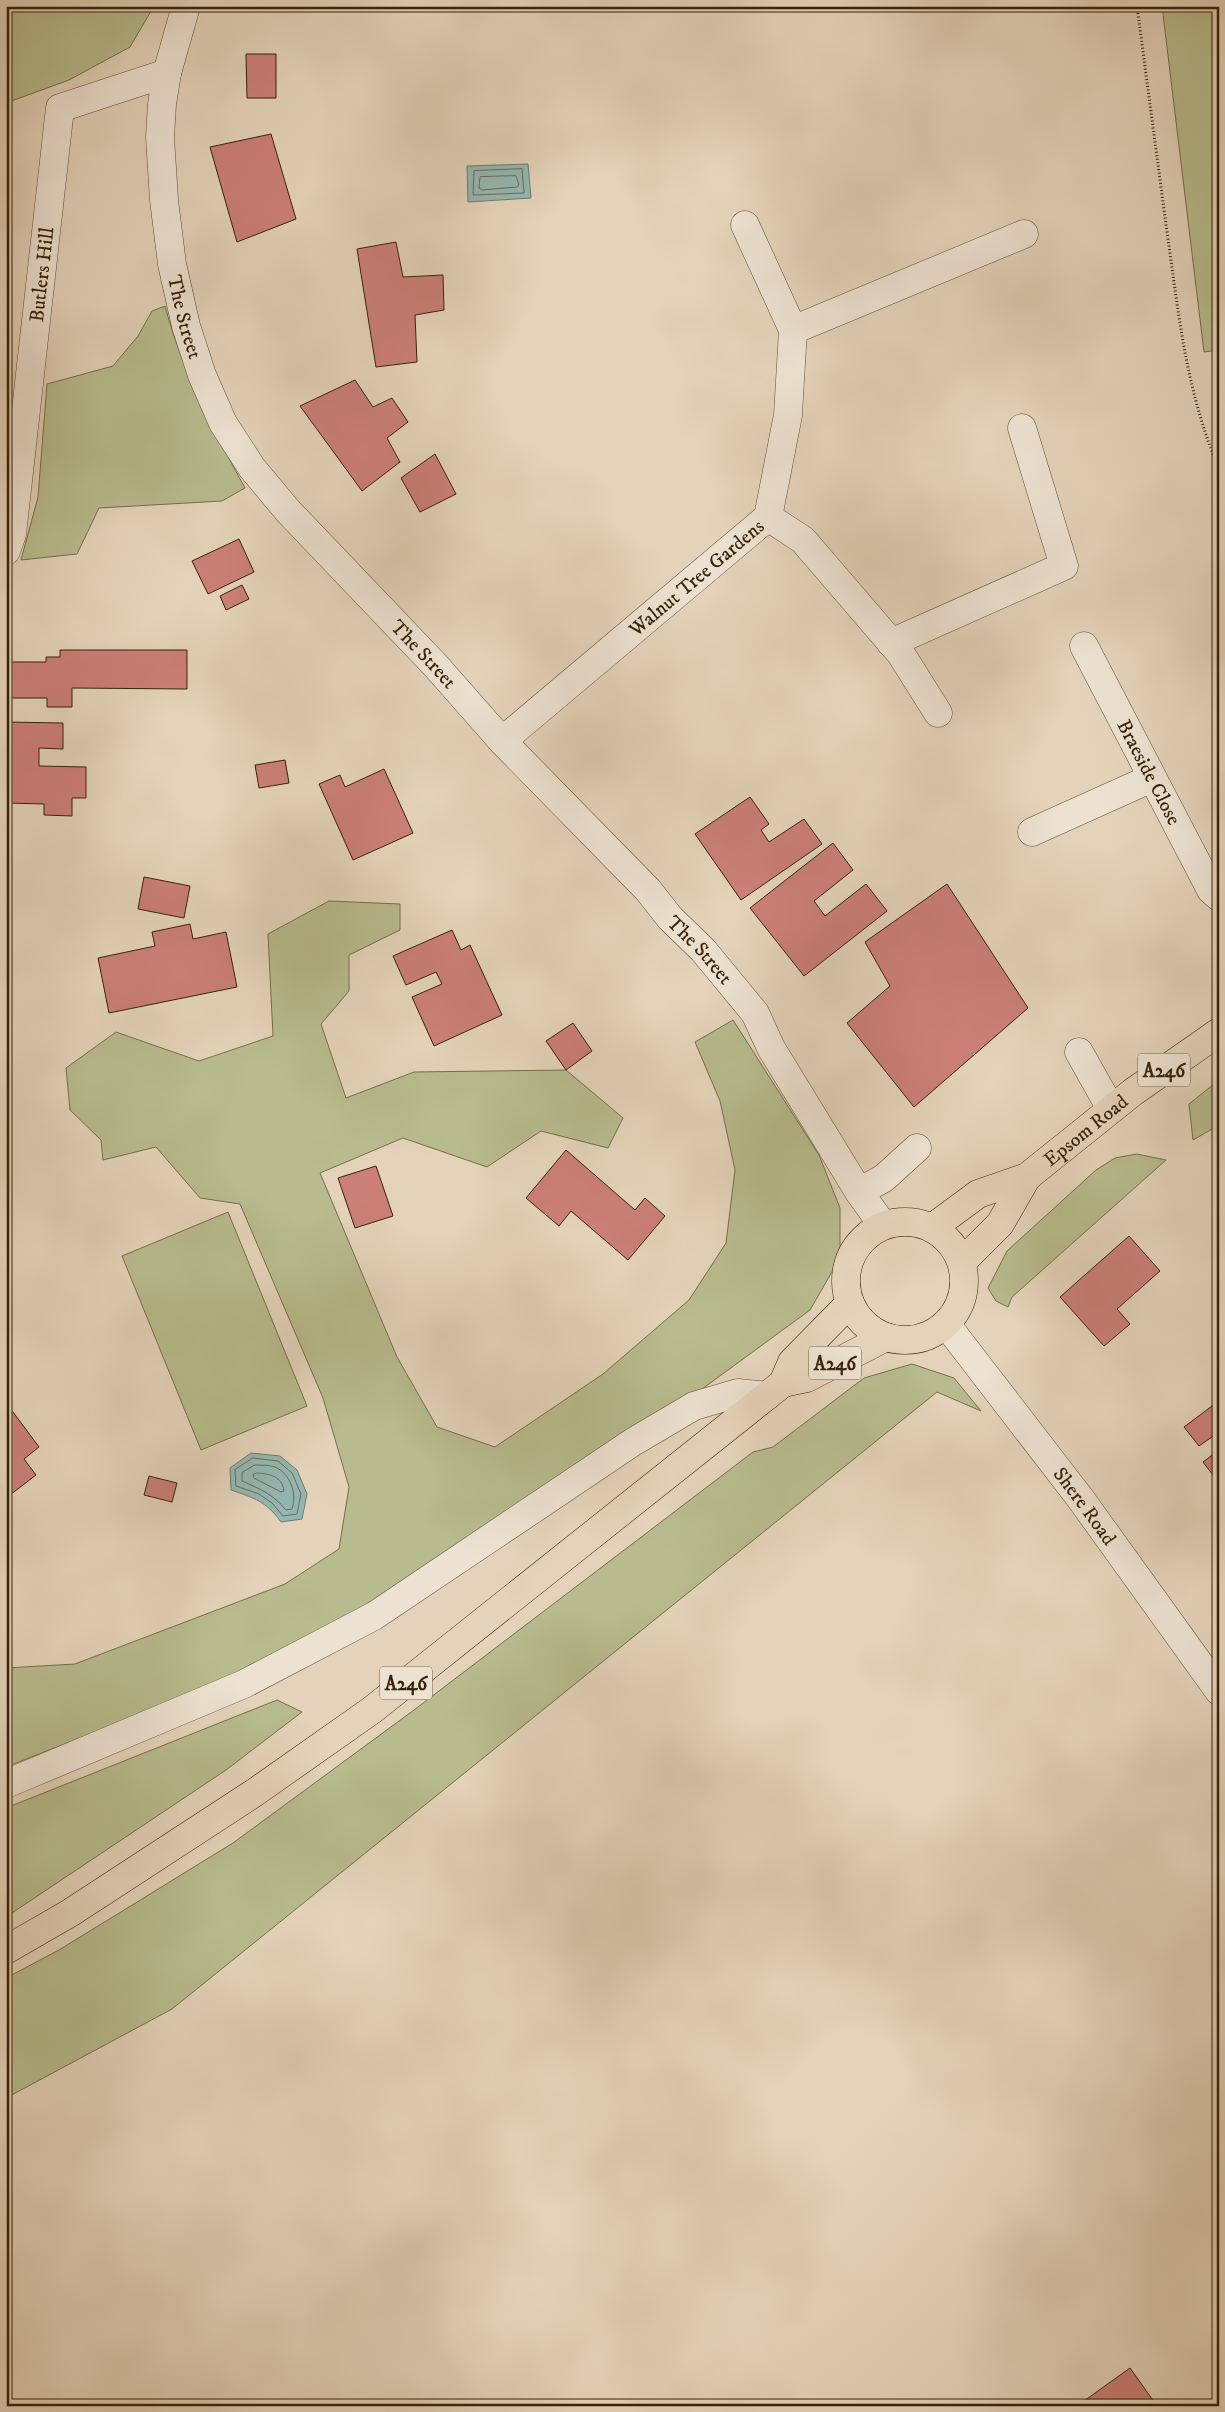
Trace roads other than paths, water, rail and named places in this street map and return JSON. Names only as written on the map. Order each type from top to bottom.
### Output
[{"type":"main road","name":"Epsom Road","points":[[932,1228],[978,1194],[1027,1177],[1111,1109],[1219,1032]]},
{"type":"main road","name":"Epsom Road","points":[[962,1262],[1000,1224],[1027,1177]]},
{"type":"main road","points":[[910,1221],[932,1228],[950,1242],[962,1262],[964,1286],[961,1304],[956,1314],[946,1324],[925,1336],[906,1340],[886,1337],[868,1328],[855,1313],[850,1303],[846,1292],[846,1271],[853,1250],[868,1234],[882,1224],[910,1221]]},
{"type":"main road","name":"A246","points":[[775,1390],[792,1362],[850,1303]]},
{"type":"main road","name":"A246","points":[[6,1950],[70,1913],[238,1804],[372,1710],[775,1390],[807,1378],[886,1337]]},
{"type":"street","name":"The Street","points":[[186,6],[167,73],[160,137],[164,200],[172,264],[186,326],[196,359],[224,423],[252,468],[288,511],[436,666],[502,741],[648,890],[670,918],[703,950],[755,1013],[771,1048],[859,1192],[882,1224]]},
{"type":"street","name":"Butlers Hill","points":[[6,551],[12,534],[60,108],[167,73]]},
{"type":"street","name":"Walnut Tree Gardens","points":[[502,741],[768,517],[788,415],[793,330],[745,225]]},
{"type":"street","points":[[793,330],[1024,234]]},
{"type":"street","points":[[891,643],[1064,566],[1022,428]]},
{"type":"street","points":[[768,517],[803,540],[901,654],[938,713]]},
{"type":"street","name":"Braeside Close","points":[[1084,646],[1211,890],[1219,897]]},
{"type":"street","points":[[1032,832],[1152,778]]},
{"type":"street","points":[[1079,1052],[1111,1109]]},
{"type":"street","points":[[859,1192],[884,1178],[917,1148]]},
{"type":"street","name":"Shere Road","points":[[946,1324],[1080,1498],[1219,1691]]},
{"type":"street","points":[[6,1784],[244,1684],[374,1616],[633,1442],[694,1406],[738,1393],[775,1390]]},
{"type":"water","points":[[528,164],[531,198],[468,202],[467,166]]},
{"type":"water","points":[[251,1453],[280,1456],[297,1470],[307,1494],[302,1519],[281,1522],[270,1509],[259,1501],[231,1490],[230,1468]]}]
